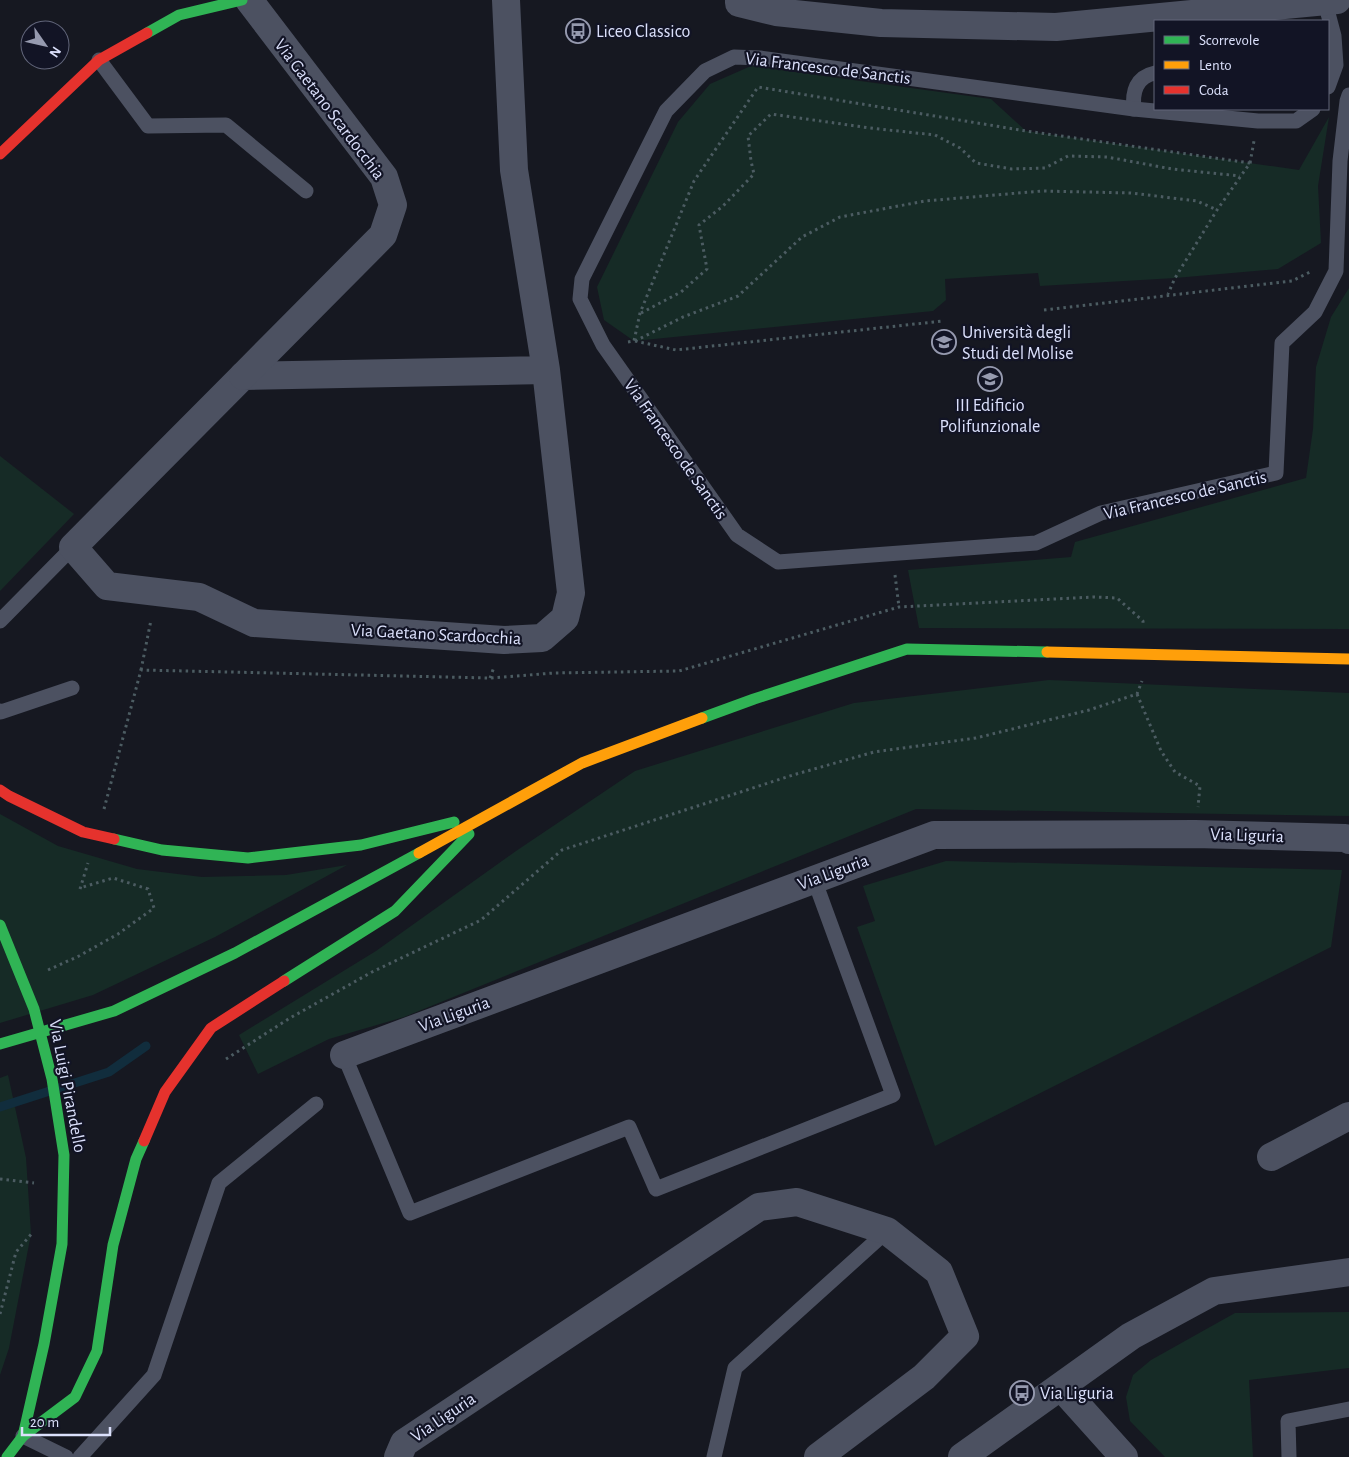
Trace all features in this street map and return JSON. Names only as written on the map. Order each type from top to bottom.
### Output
[{"type":"street","points":[[0,154],[99,60],[179,15],[242,0]]},
{"type":"street","name":"Via Gaetano Scardocchia","points":[[249,0],[384,177],[392,205],[383,235],[73,547],[107,586],[199,597],[254,624],[504,640],[542,638],[565,618],[571,593],[546,370],[514,170],[506,0]]},
{"type":"street","points":[[739,0],[739,3],[776,12],[881,23],[1056,27],[1331,1]]},
{"type":"street","points":[[243,376],[546,370]]},
{"type":"street","points":[[0,1044],[114,1011],[235,953],[582,763],[754,699],[907,649],[1349,659]]},
{"type":"street","points":[[0,790],[83,832],[162,850],[248,858],[362,846],[489,813]]},
{"type":"street","points":[[22,1436],[75,1397],[97,1351],[114,1245],[136,1159],[165,1092],[211,1028],[395,911],[489,813]]},
{"type":"street","name":"Via Liguria","points":[[344,1055],[934,835],[1194,834],[1345,838],[1349,840]]},
{"type":"street","name":"Via Luigi Pirandello","points":[[0,925],[34,1009],[52,1079],[64,1155],[62,1244],[44,1344],[22,1436],[8,1457]]},
{"type":"street","points":[[1271,1157],[1349,1116]]},
{"type":"street","name":"Via Liguria","points":[[398,1457],[404,1443],[759,1207],[797,1202],[887,1231],[939,1272],[965,1336],[924,1377],[818,1457]]},
{"type":"street","points":[[962,1457],[1131,1336],[1214,1291],[1349,1272]]},
{"type":"street","points":[[1061,1387],[1124,1457]]},
{"type":"lane","points":[[1329,84],[1336,65],[1331,1]]},
{"type":"lane","name":"Via Francesco de Sanctis","points":[[1312,110],[1296,121],[1258,121],[1134,109],[760,58],[734,57],[705,71],[666,111],[582,279],[580,299],[603,345],[737,535],[778,562],[1036,543],[1102,513],[1276,473],[1282,343],[1315,312],[1336,271],[1340,161],[1349,95]]},
{"type":"lane","points":[[99,60],[148,126],[226,125],[306,191]]},
{"type":"lane","points":[[1134,109],[1133,97],[1136,87],[1142,79],[1154,73]]},
{"type":"lane","points":[[1277,121],[1287,110]]},
{"type":"lane","name":"Via Gaetano Scardocchia","points":[[0,621],[73,547]]},
{"type":"lane","points":[[0,711],[72,688]]},
{"type":"lane","points":[[344,1055],[410,1213],[629,1127],[656,1189],[893,1095],[814,879]]},
{"type":"lane","points":[[80,1457],[154,1374],[219,1183],[316,1104]]},
{"type":"lane","points":[[714,1457],[735,1368],[887,1231]]},
{"type":"lane","points":[[1289,1457],[1288,1421],[1349,1409]]},
{"type":"lane","points":[[22,1436],[66,1457]]},
{"type":"path","points":[[634,341],[640,313],[694,181],[758,87],[1026,131],[1250,163],[1217,210],[1175,278],[1168,294]]},
{"type":"path","points":[[640,313],[681,292],[707,269],[699,224],[723,206],[754,174],[748,136],[771,114],[861,127],[935,134],[960,148],[976,164],[1012,170],[1045,168],[1068,156],[1107,157],[1172,168],[1240,176]]},
{"type":"path","points":[[603,345],[634,341],[683,317],[738,296],[802,237],[840,217],[925,201],[1042,191],[1131,193],[1197,201],[1217,210]]},
{"type":"path","points":[[1044,310],[1292,280],[1314,270],[1317,252],[1337,246]]},
{"type":"path","points":[[634,341],[676,350],[943,321]]},
{"type":"path","points":[[893,554],[898,607]]},
{"type":"path","points":[[141,670],[156,592]]},
{"type":"path","points":[[1137,694],[1161,751],[1175,772],[1200,786],[1194,834]]},
{"type":"path","points":[[44,971],[80,956],[118,934],[154,908],[148,889],[114,878],[80,888]]},
{"type":"green space","points":[[751,66],[991,99],[1026,131],[1299,170],[1329,117],[1318,186],[1321,243],[1278,269],[1175,278],[1040,286],[1038,273],[945,279],[946,300],[933,311],[634,341],[604,320],[597,287],[678,122],[710,84]]},
{"type":"green space","points":[[1349,288],[1349,629],[919,628],[908,570],[1071,557],[1075,542],[1306,478],[1313,429],[1316,367],[1331,317]]},
{"type":"green space","points":[[0,456],[74,514],[0,591]]},
{"type":"green space","points":[[1049,680],[1349,693],[1349,816],[916,809],[404,1017],[329,1039],[258,1074],[239,1035],[376,951],[516,851],[635,771],[854,703]]},
{"type":"green space","points":[[0,814],[58,846],[137,869],[202,877],[286,875],[347,865],[215,937],[93,995],[0,1023]]},
{"type":"green space","points":[[946,861],[1342,870],[1331,947],[935,1146],[857,927],[875,921],[863,886]]},
{"type":"green space","points":[[8,1075],[26,1158],[31,1234],[9,1348],[0,1375],[0,1078]]},
{"type":"green space","points":[[1349,1312],[1349,1368],[1249,1380],[1253,1457],[1165,1457],[1130,1421],[1126,1397],[1133,1375],[1151,1360],[1235,1313]]},
{"type":"waterway","points":[[0,1107],[109,1072],[146,1046]]},
{"type":"traffic: fast","points":[[147,33],[179,15],[242,0]]},
{"type":"traffic: fast","points":[[702,718],[907,649],[1047,652]]},
{"type":"traffic: fast","points":[[114,839],[162,850],[248,858],[361,845],[454,822]]},
{"type":"traffic: fast","points":[[284,981],[395,911],[469,834]]},
{"type":"traffic: fast","points":[[0,1044],[114,1011],[235,953],[419,853]]},
{"type":"traffic: fast","points":[[0,925],[34,1009],[52,1079],[64,1155],[62,1244],[44,1344],[23,1436],[7,1457]]},
{"type":"traffic: fast","points":[[23,1436],[75,1397],[97,1351],[113,1245],[136,1159],[144,1141]]},
{"type":"traffic: slow","points":[[1047,652],[1349,659]]},
{"type":"traffic: slow","points":[[419,853],[582,763],[702,718]]},
{"type":"traffic: jam","points":[[0,154],[99,60],[147,33]]},
{"type":"traffic: jam","points":[[0,790],[83,832],[114,839]]},
{"type":"traffic: jam","points":[[144,1141],[165,1092],[211,1028],[284,981]]},
{"type":"place","name":"Liceo Classico","points":[[578,31]]},
{"type":"place","name":"Università degli Studi del Molise","points":[[944,342]]},
{"type":"place","name":"III Edificio Polifunzionale","points":[[990,379]]},
{"type":"place","name":"Via Liguria","points":[[1022,1393]]}]
